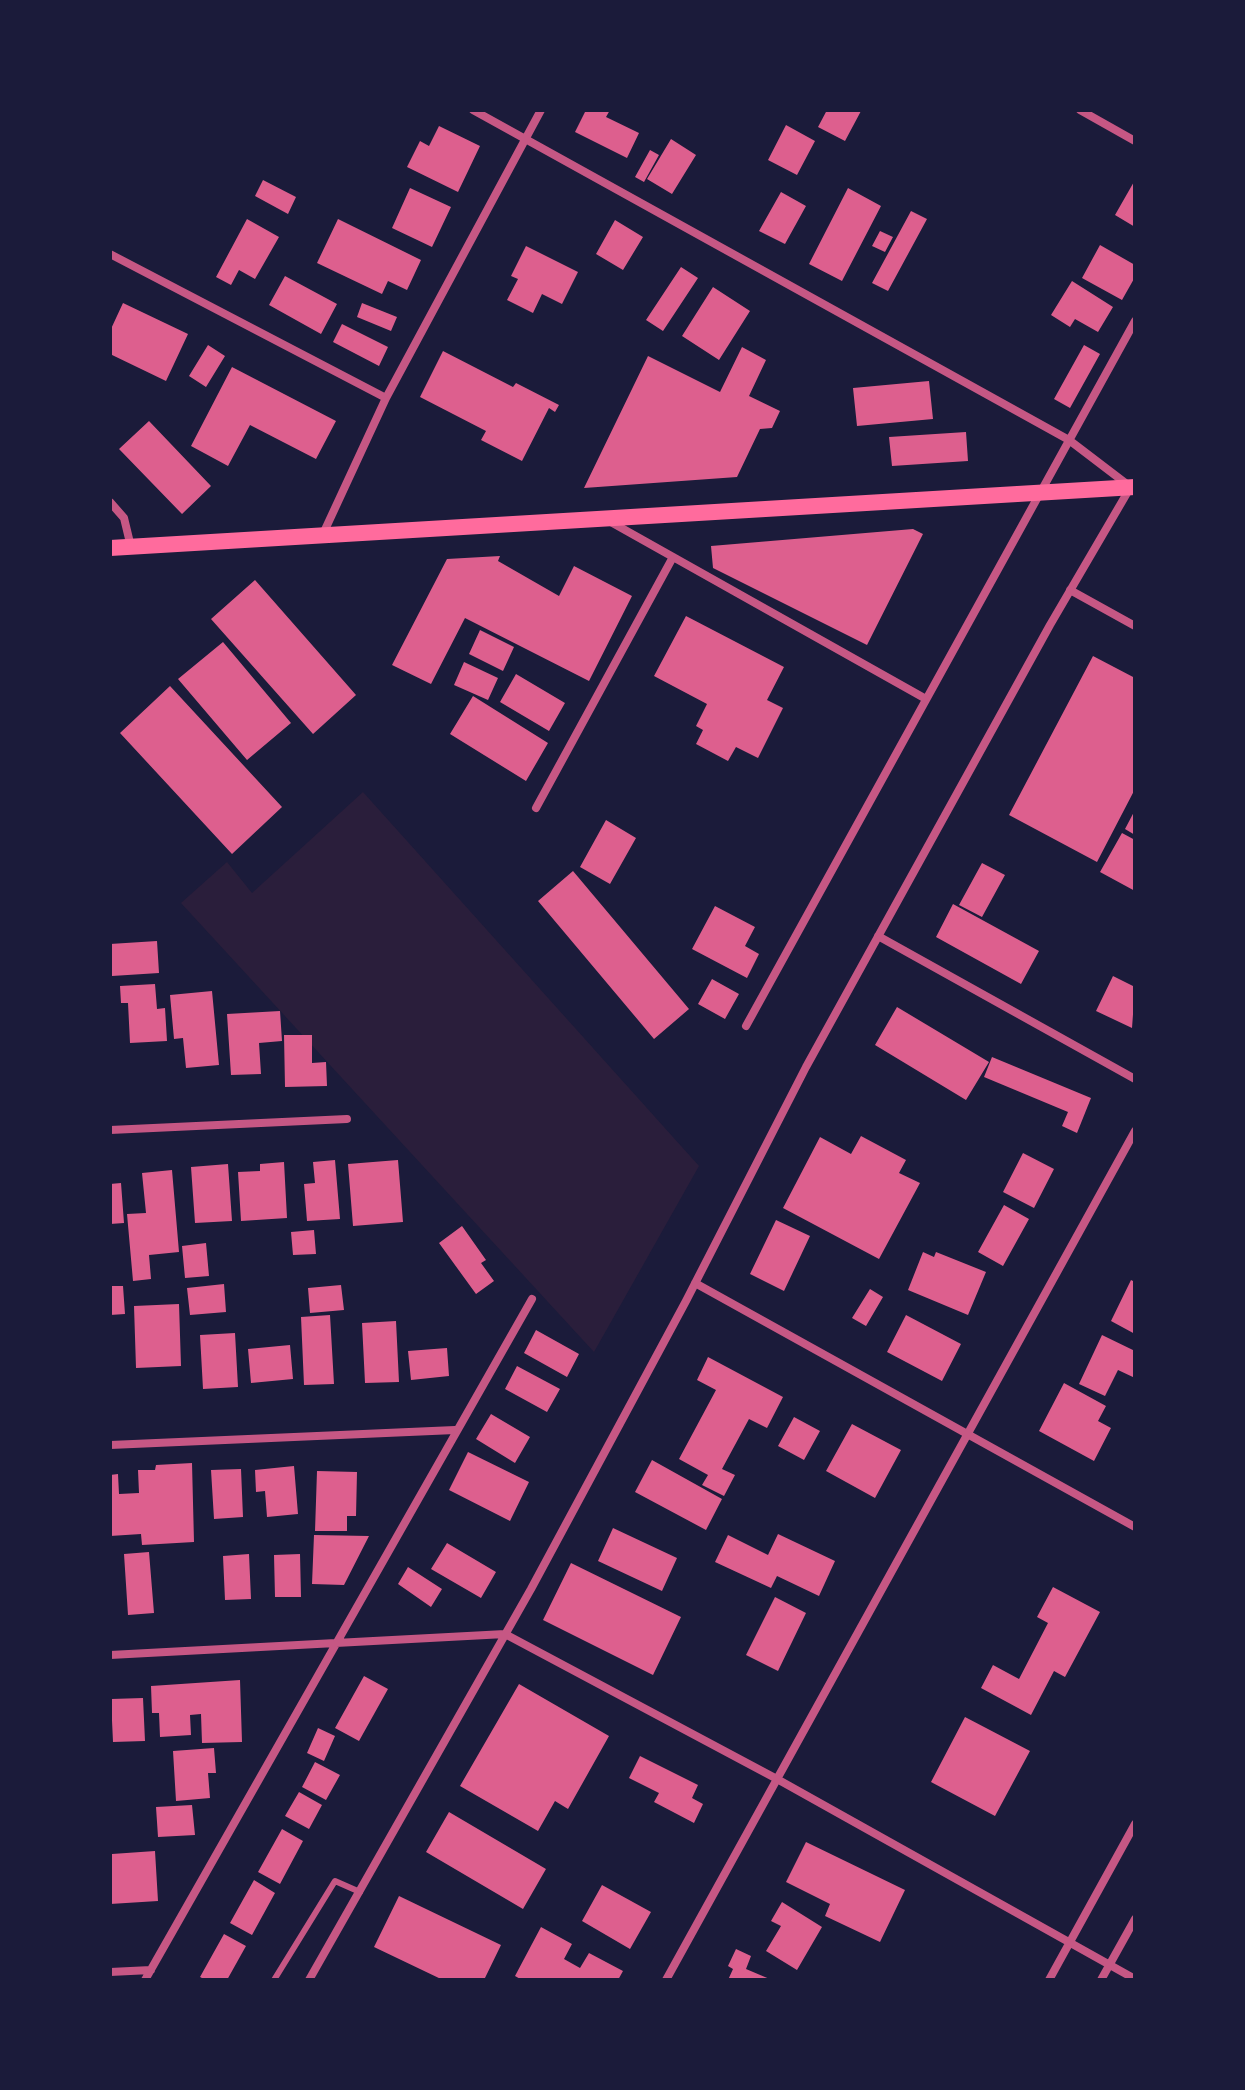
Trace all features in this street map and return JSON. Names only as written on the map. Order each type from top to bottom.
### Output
[{"type":"main road","points":[[110,548],[1134,484]]},
{"type":"street","points":[[309,1980],[505,1634],[878,936],[1070,590],[1134,484],[1069,440],[473,110]]},
{"type":"street","points":[[323,534],[386,398],[541,110]]},
{"type":"street","points":[[1080,110],[1135,141]]},
{"type":"street","points":[[110,254],[386,398]]},
{"type":"street","points":[[746,1026],[1135,321]]},
{"type":"street","points":[[110,502],[124,518],[131,547]]},
{"type":"street","points":[[605,519],[926,699]]},
{"type":"street","points":[[536,808],[673,557]]},
{"type":"street","points":[[1070,590],[1135,626]]},
{"type":"street","points":[[878,936],[1135,1079]]},
{"type":"street","points":[[110,1130],[347,1119]]},
{"type":"street","points":[[666,1980],[1135,1131]]},
{"type":"street","points":[[695,1283],[1135,1527]]},
{"type":"street","points":[[145,1980],[532,1299]]},
{"type":"street","points":[[110,1445],[455,1430]]},
{"type":"street","points":[[110,1655],[505,1634],[777,1779],[1135,1979]]},
{"type":"street","points":[[1049,1980],[1135,1824]]},
{"type":"street","points":[[1101,1980],[1135,1919]]},
{"type":"street","points":[[110,1972],[151,1970]]},
{"type":"lane","points":[[274,1980],[335,1881],[361,1893]]},
{"type":"shaded area","points":[[363,792],[699,1166],[594,1352],[181,903],[227,862],[252,893]]},
{"type":"building","points":[[586,110],[610,110],[606,117],[639,133],[627,158],[575,132]]},
{"type":"building","points":[[827,110],[861,111],[845,141],[818,127]]},
{"type":"building","points":[[786,125],[815,141],[797,175],[768,160]]},
{"type":"building","points":[[439,126],[480,146],[458,192],[407,167],[420,141],[429,146]]},
{"type":"building","points":[[671,139],[696,155],[672,194],[647,179]]},
{"type":"building","points":[[650,150],[659,155],[644,182],[635,177]]},
{"type":"building","points":[[263,180],[296,197],[288,214],[255,196]]},
{"type":"building","points":[[1135,180],[1135,227],[1115,215]]},
{"type":"building","points":[[410,188],[451,207],[432,247],[392,228]]},
{"type":"building","points":[[848,188],[881,206],[842,281],[809,264]]},
{"type":"building","points":[[781,192],[806,206],[785,244],[759,231]]},
{"type":"building","points":[[911,211],[927,219],[888,291],[872,283]]},
{"type":"building","points":[[247,219],[279,237],[255,279],[239,270],[231,285],[216,277]]},
{"type":"building","points":[[338,219],[421,260],[407,290],[388,281],[382,294],[317,263]]},
{"type":"building","points":[[615,220],[643,237],[623,270],[596,254]]},
{"type":"building","points":[[880,231],[893,237],[885,252],[872,246]]},
{"type":"building","points":[[1100,245],[1135,265],[1135,277],[1122,300],[1082,278]]},
{"type":"building","points":[[526,246],[578,272],[562,304],[542,294],[533,313],[507,300],[518,279],[511,276]]},
{"type":"building","points":[[681,267],[698,278],[663,331],[646,320]]},
{"type":"building","points":[[285,276],[337,304],[321,334],[269,305]]},
{"type":"building","points":[[1072,281],[1113,307],[1098,332],[1075,319],[1070,327],[1051,315]]},
{"type":"building","points":[[713,287],[750,311],[719,360],[682,336]]},
{"type":"building","points":[[123,303],[188,334],[166,381],[110,354],[110,331]]},
{"type":"building","points":[[362,303],[397,317],[391,331],[357,317]]},
{"type":"building","points":[[342,324],[388,347],[379,366],[333,342]]},
{"type":"building","points":[[208,345],[225,356],[206,387],[189,376]]},
{"type":"building","points":[[1084,345],[1100,354],[1070,408],[1054,399]]},
{"type":"building","points":[[742,347],[766,360],[749,396],[780,411],[772,428],[760,429],[737,477],[584,488],[648,356],[720,392]]},
{"type":"building","points":[[443,351],[513,387],[516,383],[559,405],[555,412],[549,408],[522,461],[481,440],[486,431],[420,397]]},
{"type":"building","points":[[232,367],[336,421],[316,459],[250,425],[228,466],[191,446]]},
{"type":"building","points":[[929,381],[933,419],[857,426],[853,388]]},
{"type":"building","points":[[149,421],[211,486],[182,514],[119,449]]},
{"type":"building","points":[[966,432],[968,461],[892,466],[889,437]]},
{"type":"building","points":[[913,529],[923,534],[867,645],[713,568],[711,546]]},
{"type":"building","points":[[500,556],[498,561],[559,596],[574,566],[632,596],[589,681],[465,618],[431,684],[392,665],[447,559]]},
{"type":"building","points":[[255,580],[356,695],[313,734],[211,619]]},
{"type":"building","points":[[686,616],[784,667],[767,700],[783,708],[758,758],[736,747],[728,761],[696,744],[703,730],[696,726],[707,704],[654,676]]},
{"type":"building","points":[[480,630],[514,647],[503,671],[469,654]]},
{"type":"building","points":[[223,642],[291,723],[247,760],[178,679]]},
{"type":"building","points":[[1093,656],[1135,678],[1135,789],[1097,862],[1009,815]]},
{"type":"building","points":[[464,662],[498,678],[488,700],[454,685]]},
{"type":"building","points":[[516,674],[565,703],[549,731],[500,702]]},
{"type":"building","points":[[170,686],[282,807],[232,854],[120,733]]},
{"type":"building","points":[[473,696],[548,743],[526,781],[450,734]]},
{"type":"building","points":[[1135,810],[1135,835],[1125,829]]},
{"type":"building","points":[[606,820],[636,838],[610,884],[580,867]]},
{"type":"building","points":[[1122,833],[1135,840],[1135,891],[1100,872]]},
{"type":"building","points":[[982,863],[1005,875],[982,917],[959,905]]},
{"type":"building","points":[[573,871],[689,1009],[654,1039],[538,901]]},
{"type":"building","points":[[953,904],[1039,951],[1021,984],[936,937]]},
{"type":"building","points":[[715,906],[755,927],[745,946],[759,954],[747,978],[692,949]]},
{"type":"building","points":[[157,941],[159,973],[112,976],[110,944]]},
{"type":"building","points":[[1113,976],[1135,987],[1132,1028],[1096,1011]]},
{"type":"building","points":[[712,979],[739,994],[725,1019],[698,1004]]},
{"type":"building","points":[[155,984],[157,1009],[165,1008],[167,1041],[130,1043],[128,1003],[121,1003],[120,986]]},
{"type":"building","points":[[212,991],[219,1065],[186,1068],[183,1038],[174,1039],[170,995]]},
{"type":"building","points":[[897,1007],[989,1062],[966,1100],[875,1045]]},
{"type":"building","points":[[280,1011],[282,1041],[259,1043],[261,1074],[231,1075],[227,1014]]},
{"type":"building","points":[[284,1035],[312,1035],[312,1063],[326,1062],[327,1086],[285,1087]]},
{"type":"building","points":[[992,1057],[1091,1098],[1077,1133],[1062,1126],[1068,1112],[984,1077]]},
{"type":"building","points":[[861,1136],[906,1160],[899,1173],[920,1183],[879,1259],[783,1208],[820,1137],[851,1154]]},
{"type":"building","points":[[1023,1153],[1054,1169],[1034,1208],[1003,1192]]},
{"type":"building","points":[[335,1160],[340,1219],[307,1221],[304,1184],[315,1183],[313,1162]]},
{"type":"building","points":[[398,1160],[403,1222],[353,1226],[348,1164]]},
{"type":"building","points":[[284,1162],[287,1218],[241,1221],[238,1172],[260,1171],[260,1164]]},
{"type":"building","points":[[228,1164],[232,1221],[195,1223],[191,1167]]},
{"type":"building","points":[[172,1170],[179,1252],[149,1255],[151,1279],[133,1281],[127,1214],[146,1213],[142,1173]]},
{"type":"building","points":[[121,1183],[124,1223],[110,1224],[110,1184]]},
{"type":"building","points":[[1004,1205],[1029,1219],[1003,1266],[978,1252]]},
{"type":"building","points":[[776,1220],[810,1236],[784,1291],[750,1274]]},
{"type":"building","points":[[462,1226],[486,1260],[481,1263],[494,1281],[476,1294],[439,1243]]},
{"type":"building","points":[[314,1230],[316,1254],[293,1255],[291,1232]]},
{"type":"building","points":[[206,1243],[209,1276],[185,1278],[182,1246]]},
{"type":"building","points":[[923,1252],[934,1257],[936,1252],[986,1272],[968,1315],[908,1290]]},
{"type":"building","points":[[1131,1280],[1135,1282],[1135,1334],[1111,1321]]},
{"type":"building","points":[[224,1284],[226,1312],[190,1315],[187,1288]]},
{"type":"building","points":[[341,1285],[344,1310],[310,1313],[308,1288]]},
{"type":"building","points":[[110,1286],[123,1286],[125,1314],[110,1315]]},
{"type":"building","points":[[870,1289],[883,1297],[866,1326],[852,1318]]},
{"type":"building","points":[[179,1304],[181,1366],[136,1368],[134,1306]]},
{"type":"building","points":[[330,1315],[334,1384],[304,1385],[301,1317]]},
{"type":"building","points":[[906,1315],[961,1344],[942,1381],[887,1352]]},
{"type":"building","points":[[396,1321],[399,1382],[365,1383],[362,1323]]},
{"type":"building","points":[[536,1330],[579,1354],[567,1377],[524,1353]]},
{"type":"building","points":[[235,1333],[238,1387],[203,1389],[200,1335]]},
{"type":"building","points":[[1102,1335],[1135,1351],[1135,1378],[1118,1370],[1105,1396],[1079,1384]]},
{"type":"building","points":[[290,1345],[293,1379],[251,1383],[248,1349]]},
{"type":"building","points":[[447,1348],[449,1376],[411,1380],[408,1351]]},
{"type":"building","points":[[708,1357],[783,1397],[767,1428],[749,1419],[722,1469],[735,1475],[724,1496],[702,1485],[708,1475],[679,1459],[716,1390],[697,1380]]},
{"type":"building","points":[[517,1366],[560,1389],[547,1412],[505,1389]]},
{"type":"building","points":[[1064,1383],[1106,1406],[1098,1421],[1111,1428],[1094,1461],[1039,1431]]},
{"type":"building","points":[[491,1414],[530,1437],[515,1463],[476,1439]]},
{"type":"building","points":[[794,1417],[820,1431],[804,1460],[778,1446]]},
{"type":"building","points":[[852,1424],[901,1450],[875,1498],[826,1471]]},
{"type":"building","points":[[468,1452],[529,1482],[510,1521],[449,1490]]},
{"type":"building","points":[[652,1460],[722,1499],[706,1530],[635,1492]]},
{"type":"building","points":[[192,1463],[194,1542],[142,1545],[141,1534],[110,1536],[110,1475],[118,1474],[119,1494],[139,1493],[138,1470],[155,1470],[156,1465]]},
{"type":"building","points":[[294,1466],[298,1514],[267,1517],[265,1491],[256,1492],[255,1470]]},
{"type":"building","points":[[241,1469],[243,1517],[214,1519],[211,1470]]},
{"type":"building","points":[[317,1471],[357,1472],[356,1516],[347,1516],[347,1531],[315,1531]]},
{"type":"building","points":[[613,1528],[677,1558],[662,1591],[598,1561]]},
{"type":"building","points":[[778,1534],[835,1561],[819,1596],[777,1576],[771,1588],[715,1562],[728,1535],[768,1555]]},
{"type":"building","points":[[314,1535],[369,1536],[344,1585],[312,1584]]},
{"type":"building","points":[[447,1543],[496,1572],[481,1598],[431,1569]]},
{"type":"building","points":[[149,1552],[154,1613],[128,1615],[124,1554]]},
{"type":"building","points":[[249,1554],[251,1599],[225,1600],[223,1556]]},
{"type":"building","points":[[300,1554],[301,1597],[275,1597],[274,1555]]},
{"type":"building","points":[[571,1563],[681,1617],[653,1675],[543,1620]]},
{"type":"building","points":[[408,1567],[442,1589],[431,1607],[398,1584]]},
{"type":"building","points":[[1053,1587],[1100,1612],[1065,1677],[1054,1671],[1031,1715],[981,1688],[993,1665],[1019,1679],[1048,1623],[1037,1617]]},
{"type":"building","points":[[775,1597],[806,1613],[778,1671],[746,1655]]},
{"type":"building","points":[[364,1676],[388,1689],[359,1741],[335,1728]]},
{"type":"building","points":[[240,1680],[242,1742],[202,1743],[201,1714],[190,1715],[191,1735],[160,1737],[159,1713],[152,1713],[151,1686]]},
{"type":"building","points":[[519,1684],[609,1736],[568,1809],[555,1801],[538,1831],[460,1786]]},
{"type":"building","points":[[143,1698],[145,1741],[113,1742],[111,1699]]},
{"type":"building","points":[[965,1717],[1030,1751],[995,1816],[931,1782]]},
{"type":"building","points":[[318,1728],[335,1736],[324,1761],[307,1753]]},
{"type":"building","points":[[214,1748],[216,1773],[208,1773],[210,1798],[176,1801],[173,1751]]},
{"type":"building","points":[[640,1756],[698,1785],[692,1798],[703,1804],[694,1823],[654,1802],[659,1793],[629,1778]]},
{"type":"building","points":[[315,1762],[340,1775],[326,1800],[302,1787]]},
{"type":"building","points":[[299,1792],[322,1805],[309,1829],[285,1816]]},
{"type":"building","points":[[192,1805],[195,1835],[158,1837],[156,1807]]},
{"type":"building","points":[[449,1812],[546,1869],[523,1909],[426,1852]]},
{"type":"building","points":[[282,1829],[303,1841],[280,1884],[258,1872]]},
{"type":"building","points":[[806,1842],[905,1890],[880,1942],[825,1916],[830,1904],[786,1882]]},
{"type":"building","points":[[155,1851],[158,1901],[110,1904],[112,1854]]},
{"type":"building","points":[[254,1880],[275,1893],[252,1935],[230,1923]]},
{"type":"building","points":[[602,1885],[651,1912],[630,1949],[582,1921]]},
{"type":"building","points":[[399,1896],[501,1945],[484,1980],[443,1980],[374,1947]]},
{"type":"building","points":[[782,1902],[822,1927],[797,1970],[766,1951],[781,1926],[771,1921]]},
{"type":"building","points":[[541,1927],[572,1944],[564,1959],[580,1968],[589,1953],[623,1971],[618,1980],[522,1980],[515,1976]]},
{"type":"building","points":[[224,1934],[246,1946],[227,1980],[206,1980],[200,1977]]},
{"type":"building","points":[[736,1949],[751,1956],[746,1969],[772,1980],[728,1980],[733,1969],[728,1966]]}]
